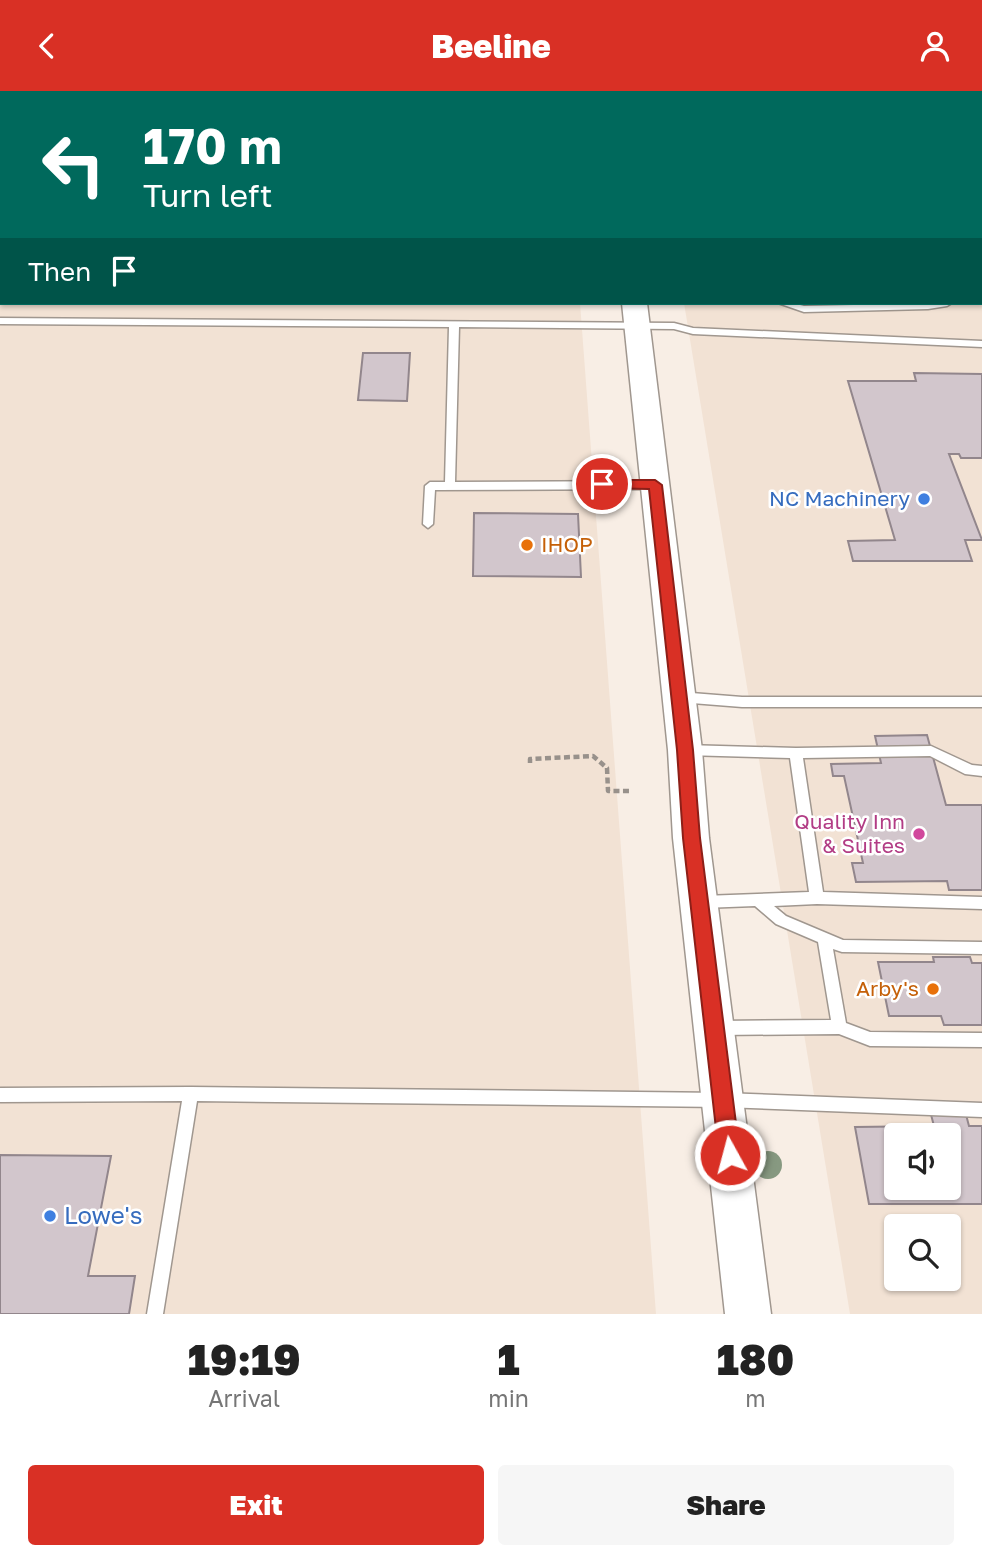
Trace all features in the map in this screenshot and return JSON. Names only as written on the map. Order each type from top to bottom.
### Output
[{"type":"street","points":[[636,314],[685,750],[699,902],[748,1314]]},
{"type":"lane","points":[[790,305],[804,309],[934,305]]},
{"type":"lane","points":[[0,321],[454,324],[636,314],[693,331],[982,344]]},
{"type":"lane","points":[[450,486],[454,324]]},
{"type":"lane","points":[[428,524],[430,486],[655,485]]},
{"type":"lane","points":[[679,697],[742,702],[982,702]]},
{"type":"lane","points":[[685,750],[796,753],[931,751],[970,770],[982,771]]},
{"type":"lane","points":[[796,753],[817,898]]},
{"type":"lane","points":[[699,902],[817,898],[982,902]]},
{"type":"lane","points":[[759,901],[781,920],[842,946],[982,948]]},
{"type":"lane","points":[[825,941],[839,1027]]},
{"type":"lane","points":[[714,1027],[839,1027],[870,1039],[982,1040]]},
{"type":"lane","points":[[155,1314],[191,1094]]},
{"type":"lane","points":[[0,1095],[191,1094],[723,1100],[982,1110]]},
{"type":"path","points":[[530,763],[530,759],[593,756],[607,768],[608,791],[630,790]]},
{"type":"shaded area","points":[[0,305],[580,305],[656,1314],[0,1314]]},
{"type":"shaded area","points":[[684,305],[982,305],[982,1314],[850,1314]]},
{"type":"building","points":[[363,353],[410,353],[407,401],[358,400]]},
{"type":"building","name":"NC Machinery","points":[[914,373],[982,374],[982,458],[961,458],[959,454],[949,454],[982,540],[965,540],[972,561],[853,561],[848,541],[895,540],[848,381],[916,381]]},
{"type":"building","name":"IHOP","points":[[474,513],[578,514],[581,577],[473,576]]},
{"type":"building","name":"Quality Inn & Suites","points":[[927,735],[946,805],[982,805],[982,890],[949,890],[947,881],[856,882],[852,863],[863,863],[844,776],[833,776],[831,764],[881,763],[875,736]]},
{"type":"building","name":"Arby's","points":[[933,957],[970,957],[972,963],[982,963],[982,1025],[944,1025],[941,1016],[889,1016],[878,962],[934,962]]},
{"type":"building","points":[[929,1107],[964,1107],[969,1126],[982,1126],[982,1204],[869,1204],[855,1127],[884,1127],[884,1200],[961,1200],[961,1123],[933,1123]]},
{"type":"building","name":"Lowe's","points":[[0,1155],[111,1156],[88,1276],[135,1276],[129,1314],[0,1314]]},
{"type":"place","name":"NC Machinery","points":[[924,499]]},
{"type":"place","name":"IHOP","points":[[527,545]]},
{"type":"place","name":"Quality Inn & Suites","points":[[919,834]]},
{"type":"place","name":"Arby's","points":[[933,989]]},
{"type":"place","name":"Lowe's","points":[[50,1216]]},
{"type":"route","points":[[602,484],[655,485],[685,750],[691,838],[730,1155]]}]
